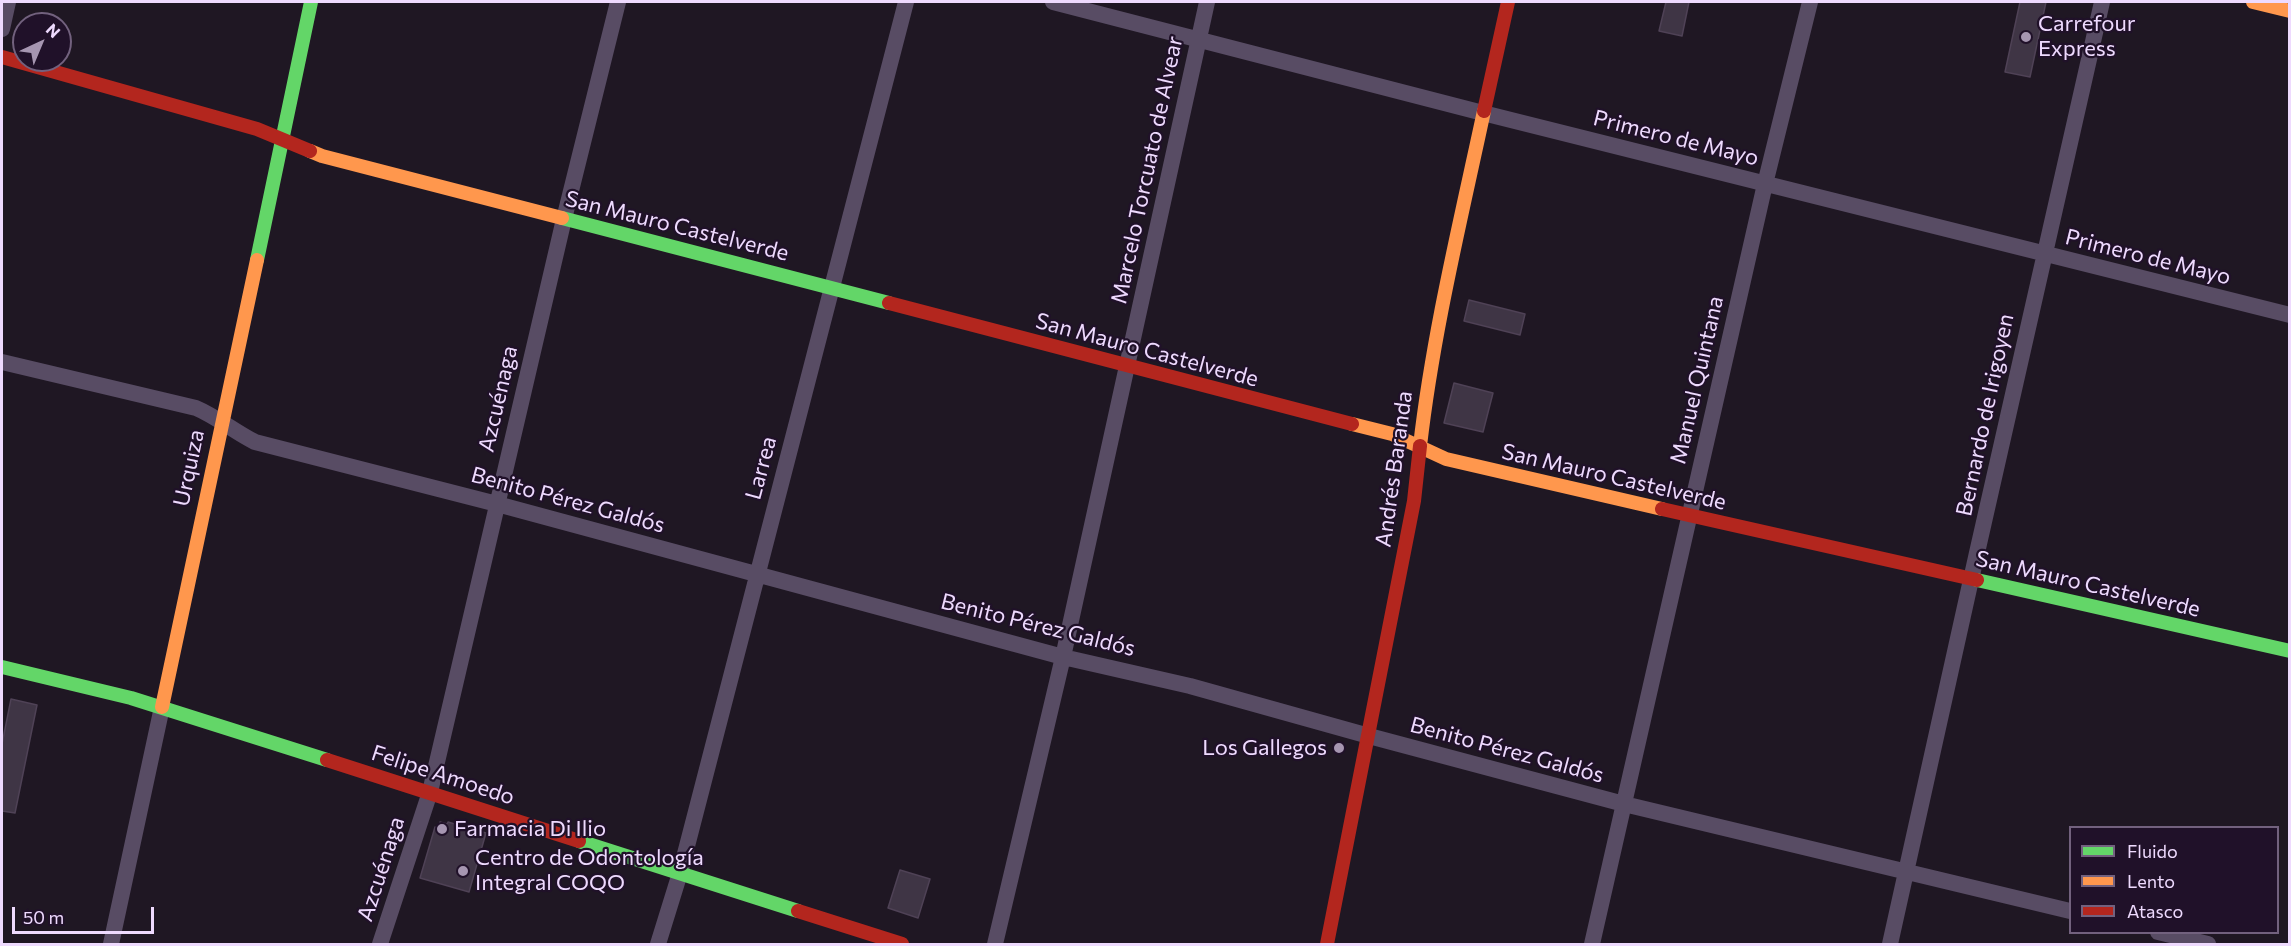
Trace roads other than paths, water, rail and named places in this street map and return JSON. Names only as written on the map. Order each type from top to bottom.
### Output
[{"type":"street","points":[[2,29],[8,2]]},
{"type":"street","name":"Urquiza","points":[[111,945],[311,2]]},
{"type":"street","name":"Azcuénaga","points":[[380,945],[429,792],[564,219],[618,2]]},
{"type":"street","name":"Larrea","points":[[658,945],[680,873],[906,2]]},
{"type":"street","name":"Primero de Mayo","points":[[1053,2],[1483,113],[2289,315]]},
{"type":"street","name":"Marcelo Torcuato de Alvear","points":[[994,945],[1063,657],[1207,2]]},
{"type":"street","name":"Andrés Baranda","points":[[1327,945],[1414,501],[1427,386],[1437,328],[1508,2]]},
{"type":"street","name":"Manuel Quintana","points":[[1592,945],[1765,184],[1810,2]]},
{"type":"street","name":"Bernardo de Irigoyen","points":[[1890,945],[1973,579],[2043,254],[2102,2]]},
{"type":"street","points":[[2253,2],[2289,11]]},
{"type":"street","name":"San Mauro Castelverde","points":[[2,57],[256,129],[322,156],[1392,434],[1446,459],[2289,651]]},
{"type":"street","name":"Benito Pérez Galdós","points":[[2,362],[196,408],[255,442],[497,504],[1063,657],[1190,686],[1624,804],[2069,911]]},
{"type":"street","name":"Felipe Amoedo","points":[[2,667],[162,707],[902,945]]},
{"type":"street","points":[[2162,934],[2208,945]]},
{"type":"place","name":"Carrefour Express","points":[[2026,37]]},
{"type":"place","name":"Los Gallegos","points":[[1339,748]]},
{"type":"place","name":"Farmacia Di Ilio","points":[[442,829]]},
{"type":"place","name":"Centro de Odontología Integral COQO","points":[[463,871]]}]
